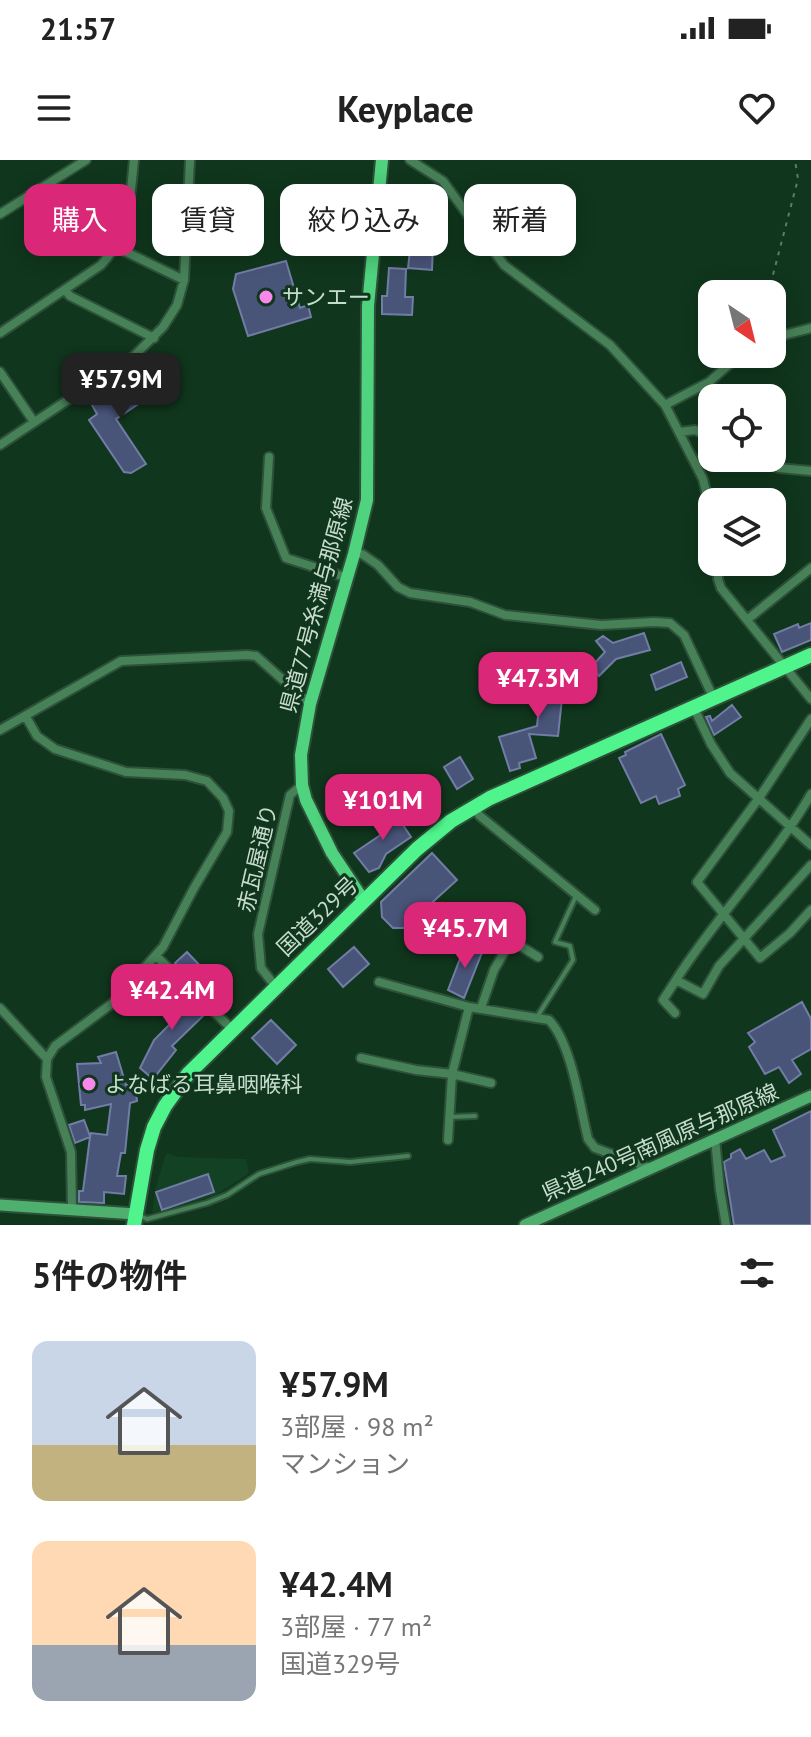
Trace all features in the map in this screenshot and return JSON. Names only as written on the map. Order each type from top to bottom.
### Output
[{"type":"highway","name":"国道329号","points":[[135,1219],[147,1150],[165,1106],[188,1074],[417,849],[473,807],[811,655]]},
{"type":"main road","name":"県道77号糸満与那原線","points":[[364,901],[318,827],[302,785],[301,755],[310,704],[348,578],[367,500],[368,306],[382,160]]},
{"type":"main road","name":"県道240号南風原与那原線","points":[[525,1225],[811,1096]]},
{"type":"main road","points":[[0,1205],[72,1209],[135,1219]]},
{"type":"street","points":[[0,214],[86,160]]},
{"type":"street","points":[[132,184],[134,160]]},
{"type":"street","points":[[0,445],[134,356],[154,338],[177,305],[184,280],[190,160]]},
{"type":"street","points":[[410,160],[443,181],[504,265],[610,345],[665,405],[705,488]]},
{"type":"street","points":[[0,333],[101,265],[108,256]]},
{"type":"street","points":[[135,256],[184,280]]},
{"type":"street","points":[[65,290],[70,296],[154,338]]},
{"type":"street","points":[[786,334],[811,328]]},
{"type":"street","points":[[665,405],[709,382],[725,368]]},
{"type":"street","points":[[0,372],[34,422]]},
{"type":"street","points":[[680,432],[698,431]]},
{"type":"street","points":[[269,457],[266,508],[286,558],[348,578]]},
{"type":"street","points":[[786,469],[811,471]]},
{"type":"street","points":[[354,554],[362,554],[378,565],[398,587],[410,593],[470,602],[505,615],[601,625],[670,623],[684,635],[713,697]]},
{"type":"street","points":[[748,619],[811,568]]},
{"type":"street","points":[[718,576],[721,588],[811,699]]},
{"type":"street","points":[[0,730],[121,661],[256,656],[310,704]]},
{"type":"street","points":[[693,706],[711,744],[730,773],[810,842]]},
{"type":"street","points":[[26,717],[37,736],[55,749],[126,772],[199,778],[215,787],[229,811],[227,832],[156,956],[114,1002],[55,1046],[47,1059],[46,1077],[71,1152],[72,1209]]},
{"type":"street","points":[[811,719],[759,798],[697,882],[760,958],[811,910]]},
{"type":"street","name":"赤瓦屋通り","points":[[276,987],[261,968],[258,934],[290,795],[302,785]]},
{"type":"street","points":[[675,1013],[663,1000],[695,950],[811,794]]},
{"type":"street","points":[[473,807],[595,910]]},
{"type":"street","points":[[676,980],[703,994],[719,966],[811,865]]},
{"type":"street","points":[[481,1008],[494,970],[511,940],[538,957]]},
{"type":"street","points":[[156,956],[233,1030]]},
{"type":"street","points":[[379,982],[469,1007],[549,1020],[556,1028],[571,1071],[588,1139],[595,1148],[650,1168]]},
{"type":"street","points":[[448,1140],[452,1074],[469,1007]]},
{"type":"street","points":[[0,1008],[47,1059]]},
{"type":"street","points":[[361,1058],[491,1083]]},
{"type":"street","points":[[715,1139],[726,1225]]},
{"type":"lane","points":[[537,1017],[573,960],[570,946],[555,942],[577,894]]},
{"type":"lane","points":[[450,1117],[475,1116]]},
{"type":"lane","points":[[135,1219],[147,1219],[207,1203],[227,1195],[259,1174],[310,1159],[350,1162],[408,1156]]},
{"type":"path","points":[[772,280],[798,179],[795,160]]},
{"type":"shaded area","points":[[166,1153],[179,1157],[246,1159],[249,1173],[216,1195],[166,1211],[152,1212]]},
{"type":"building","points":[[409,256],[433,256],[432,270],[408,268]]},
{"type":"building","name":"サンエー","points":[[286,261],[300,308],[308,305],[311,317],[248,336],[233,289],[236,274]]},
{"type":"building","points":[[389,268],[406,269],[405,297],[413,297],[412,315],[382,314],[382,296],[387,296]]},
{"type":"building","points":[[141,372],[155,393],[116,419],[146,464],[131,473],[124,472],[89,420],[97,414],[92,405]]},
{"type":"building","points":[[811,623],[811,640],[782,652],[774,634],[798,624],[799,628]]},
{"type":"building","points":[[644,633],[650,650],[616,659],[599,676],[591,667],[605,652],[596,641],[603,636],[613,643]]},
{"type":"building","points":[[681,662],[687,677],[656,690],[651,675]]},
{"type":"building","points":[[543,667],[565,670],[558,736],[529,734],[536,758],[519,763],[520,768],[510,771],[499,737],[537,726]]},
{"type":"building","points":[[732,705],[741,717],[714,735],[706,717],[710,716],[712,721]]},
{"type":"building","points":[[661,734],[685,785],[678,789],[680,796],[659,804],[656,796],[641,803],[619,758]]},
{"type":"building","points":[[460,757],[473,779],[457,789],[444,767]]},
{"type":"building","points":[[393,810],[411,837],[386,854],[379,868],[369,872],[354,853],[382,834],[375,822]]},
{"type":"building","points":[[432,853],[457,880],[404,928],[393,928],[382,917],[381,902]]},
{"type":"building","points":[[466,943],[483,950],[464,998],[448,990]]},
{"type":"building","points":[[354,947],[369,964],[343,987],[328,969]]},
{"type":"building","points":[[187,952],[222,989],[211,999],[175,963]]},
{"type":"building","points":[[172,981],[205,1014],[172,1046],[176,1050],[153,1079],[140,1068],[154,1040],[182,1012],[167,996],[173,991],[168,985]]},
{"type":"building","points":[[802,1002],[811,1019],[811,1049],[792,1060],[801,1074],[789,1083],[779,1067],[765,1074],[749,1047],[755,1042],[748,1033]]},
{"type":"building","points":[[271,1020],[296,1045],[277,1064],[252,1038]]},
{"type":"building","points":[[116,1052],[126,1085],[135,1085],[137,1101],[130,1103],[125,1153],[121,1153],[117,1176],[126,1176],[124,1194],[104,1192],[104,1203],[79,1202],[90,1137],[75,1143],[69,1125],[84,1120],[90,1136],[91,1133],[107,1135],[111,1104],[85,1110],[85,1105],[81,1105],[77,1064],[101,1063],[98,1057]]},
{"type":"building","points":[[811,1111],[811,1225],[734,1225],[724,1162],[740,1149],[746,1159],[764,1150],[771,1162],[785,1156],[773,1130]]},
{"type":"building","points":[[208,1174],[214,1192],[162,1210],[156,1192]]},
{"type":"place","name":"サンエー","points":[[266,297]]},
{"type":"place","name":"よなばる耳鼻咽喉科","points":[[89,1084]]}]
